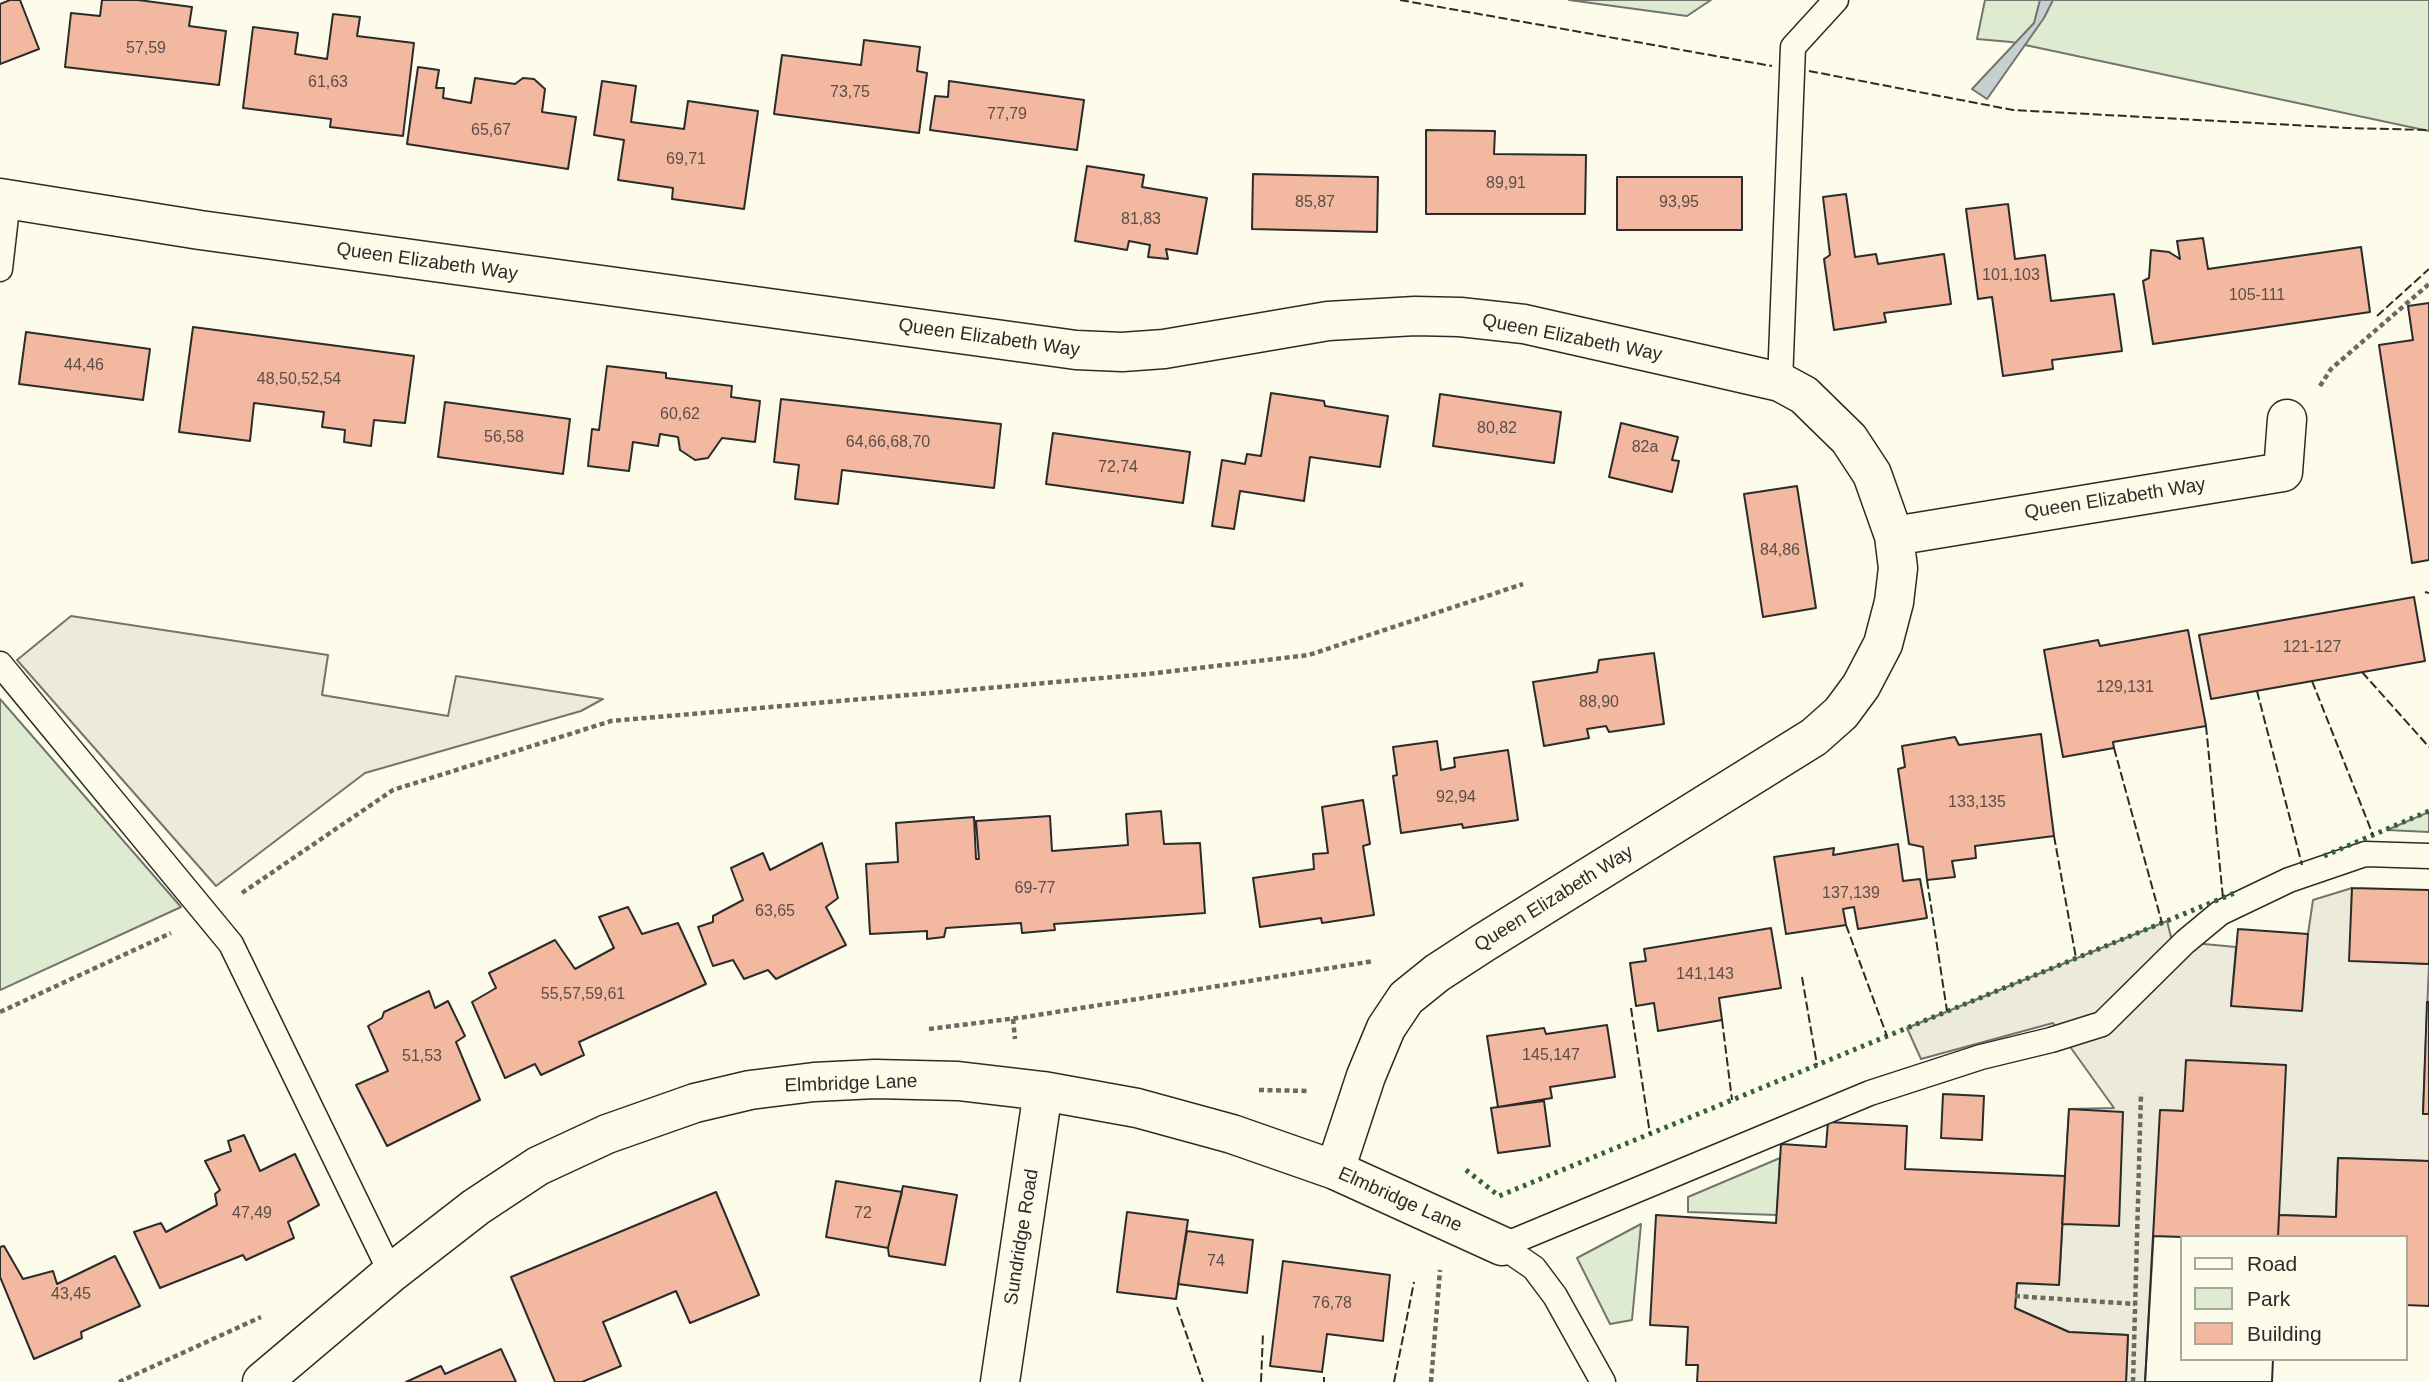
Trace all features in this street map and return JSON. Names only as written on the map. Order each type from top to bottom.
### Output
[{"type":"street","name":"Queen Elizabeth Way","points":[[4,199],[213,232],[1076,350],[1122,352],[1164,349],[1328,321],[1415,316],[1460,317],[1524,324],[1780,382],[1804,395],[1849,439],[1872,474],[1894,536],[1898,568],[1894,602],[1883,644],[1861,686],[1841,713],[1814,737],[1483,943],[1437,973],[1406,998],[1386,1028],[1366,1076],[1335,1170]]},
{"type":"street","name":"Queen Elizabeth Way","points":[[1894,536],[2283,472],[2287,419]]},
{"type":"street","name":"Elmbridge Lane","points":[[262,1382],[391,1273],[476,1207],[538,1166],[607,1134],[695,1103],[762,1088],[814,1082],[875,1079],[958,1081],[1044,1091],[1149,1111],[1233,1134],[1335,1170],[1502,1246]]},
{"type":"street","name":"Sundridge Road","points":[[1000,1382],[1044,1091]]},
{"type":"lane","points":[[1780,382],[1793,47],[1836,0]]},
{"type":"lane","points":[[0,269],[4,199]]},
{"type":"lane","points":[[0,664],[231,944],[391,1273]]},
{"type":"lane","points":[[1502,1246],[1870,1093],[1980,1057],[2051,1040],[2102,1024],[2185,942],[2220,913],[2289,880],[2365,854],[2429,856]]},
{"type":"lane","points":[[1502,1246],[1534,1268],[1548,1287],[1603,1382]]},
{"type":"path","points":[[2287,419],[2314,394],[2331,369],[2429,284]]},
{"type":"path","points":[[0,1012],[207,916],[393,790],[611,721],[1148,674],[1309,655],[1523,584]]},
{"type":"path","points":[[922,1030],[1013,1019],[1382,960]]},
{"type":"path","points":[[1013,1019],[1014,1039],[1021,1039]]},
{"type":"path","points":[[1255,1090],[1314,1091]]},
{"type":"path","points":[[2133,1382],[2141,1093]]},
{"type":"path","points":[[1431,1382],[1443,1220]]},
{"type":"path","points":[[2015,1296],[2135,1304]]},
{"type":"path","points":[[119,1382],[268,1314]]},
{"type":"green space","points":[[1569,0],[1711,0],[1687,16]]},
{"type":"green space","points":[[1985,0],[2429,0],[2429,131],[2011,42],[1977,39]]},
{"type":"green space","points":[[0,699],[181,907],[0,990]]},
{"type":"green space","points":[[2429,812],[2429,832],[2387,830]]},
{"type":"green space","points":[[1780,1158],[1777,1215],[1688,1212],[1688,1197]]},
{"type":"green space","points":[[1641,1224],[1632,1320],[1610,1324],[1577,1258]]},
{"type":"shaded area","points":[[2040,0],[2053,0],[2044,18],[1987,99],[1972,89],[2034,23]]},
{"type":"shaded area","points":[[71,616],[328,655],[322,695],[448,716],[456,676],[603,699],[581,711],[365,773],[216,886],[17,660]]},
{"type":"shaded area","points":[[2352,888],[2350,960],[2429,964],[2423,1113],[2429,1114],[2429,1161],[2338,1158],[2336,1217],[2279,1215],[2183,1111],[2161,1110],[2145,1382],[2126,1382],[2128,1335],[2069,1332],[2015,1308],[2017,1283],[2059,1284],[2069,1109],[2114,1108],[2053,1023],[1921,1059],[1907,1028],[2167,921],[2172,941],[2236,947],[2231,1006],[2308,934],[2313,900]]},
{"type":"building","points":[[20,0],[39,49],[0,64],[0,4]]},
{"type":"building","points":[[102,0],[138,0],[192,7],[189,26],[226,31],[219,85],[65,67],[71,13],[100,16]]},
{"type":"building","points":[[333,14],[360,17],[357,36],[414,43],[403,136],[330,127],[331,119],[243,108],[253,27],[298,33],[295,54],[327,59]]},
{"type":"building","points":[[864,40],[920,47],[917,71],[927,73],[919,133],[774,114],[782,55],[861,65]]},
{"type":"building","points":[[418,67],[439,70],[436,88],[444,88],[443,98],[471,103],[475,78],[515,84],[523,78],[534,79],[545,89],[542,112],[576,117],[568,169],[407,144]]},
{"type":"building","points":[[602,81],[636,86],[631,122],[684,129],[688,101],[758,111],[744,209],[672,199],[673,188],[618,180],[624,140],[594,135]]},
{"type":"building","points":[[949,81],[1084,100],[1077,150],[930,130],[935,96],[948,97]]},
{"type":"building","points":[[1426,130],[1495,131],[1494,154],[1586,155],[1585,214],[1426,214]]},
{"type":"building","points":[[1087,166],[1144,175],[1142,187],[1207,198],[1197,254],[1166,249],[1168,259],[1148,257],[1150,245],[1129,241],[1127,250],[1075,241]]},
{"type":"building","points":[[1253,174],[1378,177],[1377,232],[1252,229]]},
{"type":"building","points":[[1617,177],[1742,177],[1742,230],[1617,230]]},
{"type":"building","points":[[1846,194],[1855,257],[1876,254],[1878,264],[1944,254],[1951,304],[1884,313],[1886,322],[1834,330],[1824,259],[1830,255],[1823,197]]},
{"type":"building","points":[[2008,204],[2015,259],[2045,255],[2051,301],[2114,294],[2122,351],[2052,360],[2053,369],[2003,376],[1992,297],[1978,299],[1966,209]]},
{"type":"building","points":[[2203,238],[2208,269],[2361,247],[2370,312],[2153,344],[2143,281],[2149,278],[2151,250],[2169,252],[2180,259],[2177,241]]},
{"type":"building","points":[[2429,303],[2429,560],[2412,563],[2379,345],[2413,340],[2408,306]]},
{"type":"building","points":[[193,327],[414,356],[405,423],[374,420],[371,446],[344,442],[345,430],[322,427],[324,412],[254,403],[250,441],[179,432]]},
{"type":"building","points":[[26,332],[150,349],[143,400],[19,384]]},
{"type":"building","points":[[607,366],[666,373],[666,378],[732,386],[731,397],[760,401],[755,442],[722,438],[708,458],[695,460],[680,450],[678,437],[660,434],[658,446],[633,442],[629,471],[588,466],[592,429],[599,430]]},
{"type":"building","points":[[1271,393],[1324,401],[1325,406],[1388,416],[1380,467],[1310,457],[1304,501],[1240,491],[1234,529],[1212,526],[1222,460],[1245,464],[1247,454],[1261,456]]},
{"type":"building","points":[[1440,394],[1561,412],[1554,463],[1433,446]]},
{"type":"building","points":[[781,399],[1001,424],[994,488],[842,470],[838,504],[795,499],[799,465],[774,462]]},
{"type":"building","points":[[445,402],[570,419],[563,474],[438,457]]},
{"type":"building","points":[[1621,423],[1678,437],[1672,460],[1679,461],[1672,492],[1609,477]]},
{"type":"building","points":[[1053,433],[1190,452],[1183,503],[1046,484]]},
{"type":"building","points":[[1797,486],[1816,608],[1763,617],[1744,494]]},
{"type":"building","points":[[2414,597],[2425,661],[2211,699],[2199,635]]},
{"type":"building","points":[[2188,630],[2206,726],[2113,742],[2114,748],[2063,757],[2044,650],[2098,640],[2100,646]]},
{"type":"building","points":[[1654,653],[1664,724],[1609,732],[1606,726],[1587,729],[1589,738],[1544,746],[1533,682],[1597,672],[1599,660]]},
{"type":"building","points":[[2041,734],[2054,836],[1975,846],[1976,858],[1952,861],[1955,877],[1927,880],[1923,847],[1909,844],[1898,769],[1905,767],[1902,746],[1955,737],[1959,745]]},
{"type":"building","points":[[1437,741],[1441,770],[1455,767],[1454,758],[1508,750],[1518,820],[1463,828],[1462,824],[1401,833],[1393,776],[1397,775],[1393,747]]},
{"type":"building","points":[[1363,800],[1370,844],[1363,846],[1374,915],[1322,923],[1321,918],[1260,927],[1253,878],[1314,869],[1313,854],[1328,853],[1322,807]]},
{"type":"building","points":[[1161,811],[1164,844],[1200,843],[1205,913],[1054,924],[1055,930],[1022,933],[1021,923],[946,928],[944,937],[927,939],[927,931],[870,934],[866,864],[898,862],[896,823],[974,817],[976,859],[979,859],[976,821],[1050,816],[1052,851],[1128,845],[1126,814]]},
{"type":"building","points":[[822,843],[838,898],[826,907],[846,945],[776,979],[768,970],[744,979],[733,960],[713,966],[698,927],[713,922],[713,916],[743,900],[731,868],[763,853],[770,870]]},
{"type":"building","points":[[1898,844],[1903,881],[1920,879],[1927,918],[1858,929],[1854,907],[1843,909],[1846,925],[1786,934],[1774,857],[1834,848],[1833,855]]},
{"type":"building","points":[[2352,888],[2429,890],[2429,964],[2349,961]]},
{"type":"building","points":[[628,907],[642,934],[678,923],[706,984],[579,1042],[584,1055],[541,1075],[535,1064],[505,1078],[472,1002],[496,988],[489,973],[555,940],[575,969],[614,948],[599,917]]},
{"type":"building","points":[[1771,928],[1781,988],[1719,998],[1722,1020],[1658,1031],[1654,1003],[1636,1006],[1630,963],[1646,961],[1644,949]]},
{"type":"building","points":[[2238,929],[2308,934],[2302,1011],[2231,1006]]},
{"type":"building","points":[[429,991],[435,1008],[448,1001],[465,1036],[456,1042],[480,1100],[387,1146],[356,1085],[388,1071],[368,1026],[382,1018],[384,1012]]},
{"type":"building","points":[[2427,1002],[2429,1114],[2423,1114]]},
{"type":"building","points":[[1607,1025],[1615,1077],[1550,1087],[1552,1098],[1498,1107],[1487,1036],[1544,1028],[1546,1034]]},
{"type":"building","points":[[2186,1060],[2286,1065],[2278,1235],[2180,1235],[2180,1361],[2273,1361],[2272,1382],[2145,1382],[2160,1110],[2183,1111]]},
{"type":"building","points":[[1943,1094],[1984,1096],[1982,1140],[1941,1138]]},
{"type":"building","points":[[1544,1101],[1550,1146],[1498,1153],[1491,1108]]},
{"type":"building","points":[[2069,1109],[2123,1112],[2119,1226],[2062,1224]]},
{"type":"building","points":[[1828,1122],[1907,1126],[1905,1169],[2065,1176],[2059,1285],[2017,1283],[2015,1308],[2069,1332],[2128,1335],[2126,1382],[1697,1382],[1698,1365],[1686,1365],[1688,1327],[1650,1325],[1656,1215],[1776,1223],[1781,1144],[1826,1147]]},
{"type":"building","points":[[244,1135],[260,1171],[295,1154],[319,1205],[288,1222],[294,1238],[246,1260],[243,1255],[160,1288],[134,1232],[161,1223],[166,1232],[217,1205],[215,1194],[220,1190],[205,1161],[231,1151],[228,1141]]},
{"type":"building","points":[[2338,1158],[2429,1161],[2429,1306],[2408,1305],[2408,1235],[2278,1235],[2279,1215],[2336,1217]]},
{"type":"building","points":[[836,1181],[902,1192],[888,1248],[826,1237]]},
{"type":"building","points":[[903,1186],[957,1195],[945,1265],[889,1256],[888,1248]]},
{"type":"building","points":[[716,1192],[759,1295],[690,1323],[676,1291],[603,1322],[621,1366],[582,1382],[555,1382],[511,1277]]},
{"type":"building","points":[[1127,1212],[1188,1220],[1176,1299],[1117,1292]]},
{"type":"building","points":[[1187,1231],[1253,1240],[1247,1293],[1178,1284]]},
{"type":"building","points":[[2153,1236],[2180,1237],[2180,1361],[2273,1361],[2272,1382],[2145,1382]]},
{"type":"building","points":[[4,1246],[23,1279],[53,1271],[57,1284],[115,1256],[140,1306],[81,1332],[82,1338],[34,1359],[0,1277],[0,1247]]},
{"type":"building","points":[[1283,1261],[1390,1275],[1383,1341],[1327,1334],[1322,1372],[1270,1366]]},
{"type":"building","points":[[501,1349],[516,1382],[406,1382],[441,1366],[445,1374]]},
{"type":"hedge","points":[[2324,856],[2429,811]]},
{"type":"hedge","points":[[1466,1170],[1499,1196],[2237,892]]},
{"type":"fence","points":[[1400,0],[1772,66]]},
{"type":"fence","points":[[1809,71],[2013,110],[2429,130]]},
{"type":"fence","points":[[2377,316],[2429,269]]},
{"type":"fence","points":[[2425,592],[2429,593]]},
{"type":"fence","points":[[2362,672],[2429,747]]},
{"type":"fence","points":[[2312,681],[2373,835]]},
{"type":"fence","points":[[2257,691],[2302,865]]},
{"type":"fence","points":[[2206,726],[2223,898]]},
{"type":"fence","points":[[2114,748],[2162,923]]},
{"type":"fence","points":[[2054,836],[2076,958]]},
{"type":"fence","points":[[1927,880],[1947,1011]]},
{"type":"fence","points":[[1846,925],[1887,1036]]},
{"type":"fence","points":[[1802,977],[1817,1065]]},
{"type":"fence","points":[[1631,1008],[1650,1134]]},
{"type":"fence","points":[[1722,1020],[1732,1100]]},
{"type":"fence","points":[[1394,1382],[1414,1282]]},
{"type":"fence","points":[[1177,1307],[1203,1382]]},
{"type":"fence","points":[[1261,1382],[1263,1333]]},
{"type":"fence","points":[[1324,1377],[1324,1382]]}]
